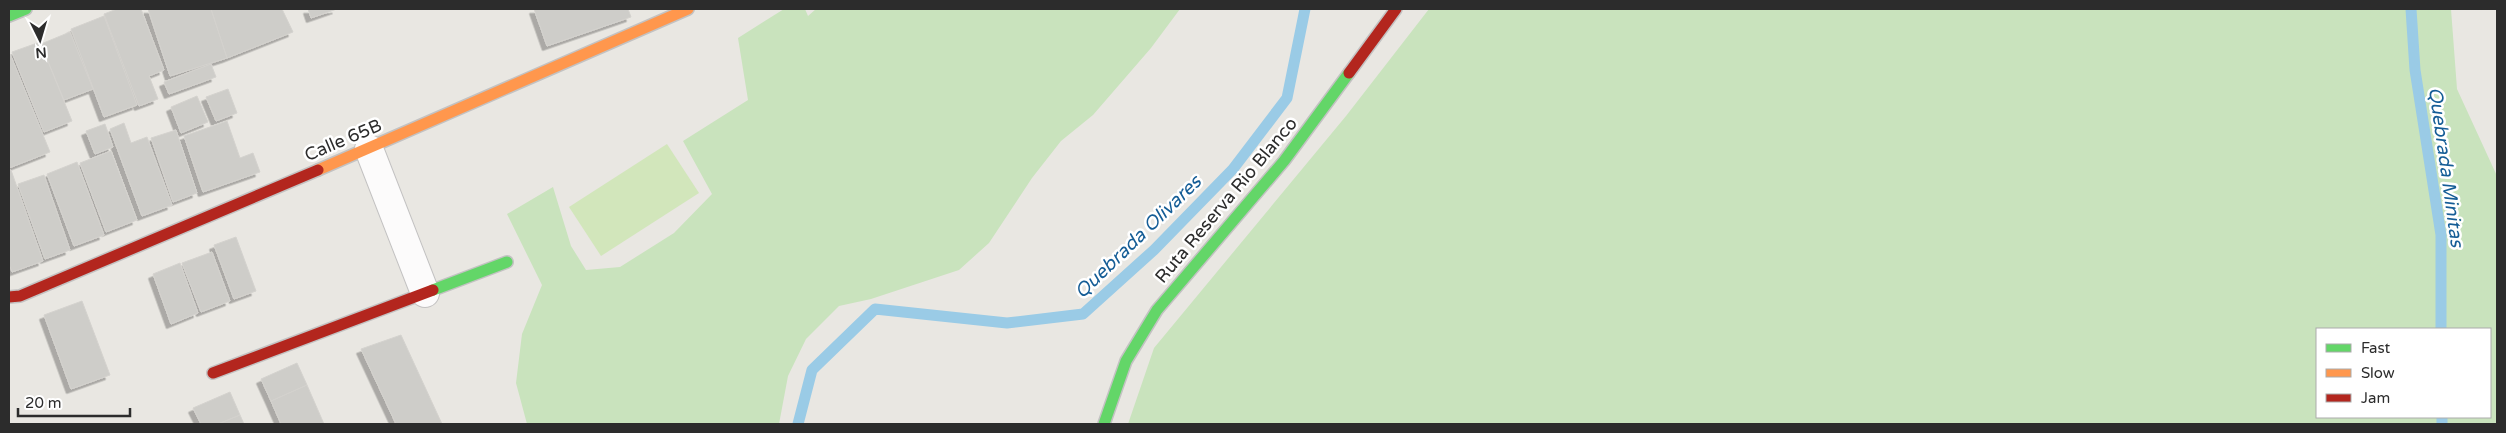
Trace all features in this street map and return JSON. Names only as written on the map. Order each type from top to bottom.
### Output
[{"type":"street","points":[[9,16],[26,9]]},
{"type":"street","name":"Calle 65B","points":[[9,297],[20,296],[369,149],[688,9]]},
{"type":"street","name":"Ruta Reserva Rio Blanco","points":[[1104,424],[1126,361],[1157,310],[1284,161],[1396,9]]},
{"type":"street","points":[[369,149],[425,292]]},
{"type":"street","points":[[214,373],[507,262]]},
{"type":"green space","points":[[784,9],[805,9],[808,16],[816,9],[1180,9],[1151,48],[1093,115],[1061,141],[1032,178],[989,243],[959,270],[871,299],[839,306],[806,339],[788,376],[779,424],[527,424],[516,383],[522,334],[542,285],[507,214],[553,187],[571,246],[586,270],[620,267],[674,233],[712,194],[683,141],[748,100],[738,38]]},
{"type":"green space","points":[[1429,9],[2451,9],[2457,89],[2497,176],[2497,424],[1128,424],[1154,348],[1346,116]]},
{"type":"green space","points":[[667,144],[699,193],[601,256],[569,207]]},
{"type":"building","points":[[117,9],[141,9],[164,70],[149,76],[158,99],[139,106],[104,14]]},
{"type":"building","points":[[148,9],[211,9],[227,58],[170,76]]},
{"type":"building","points":[[211,9],[282,9],[293,32],[227,58]]},
{"type":"building","points":[[308,9],[337,9],[311,18]]},
{"type":"building","points":[[534,9],[628,9],[631,17],[547,46]]},
{"type":"building","points":[[104,16],[137,105],[104,117],[71,29]]},
{"type":"building","points":[[70,32],[93,89],[64,100],[41,44]]},
{"type":"building","points":[[40,42],[72,121],[44,132],[12,52]]},
{"type":"building","points":[[9,55],[50,152],[9,168]]},
{"type":"building","points":[[211,64],[216,77],[169,94],[164,82]]},
{"type":"building","points":[[228,89],[237,113],[216,121],[206,97]]},
{"type":"building","points":[[197,96],[208,122],[181,133],[171,107]]},
{"type":"building","points":[[227,121],[240,158],[253,153],[260,172],[203,192],[184,136]]},
{"type":"building","points":[[124,123],[131,143],[147,137],[172,205],[142,216],[110,129]]},
{"type":"building","points":[[105,124],[113,147],[95,154],[86,131]]},
{"type":"building","points":[[176,130],[197,193],[173,202],[151,138]]},
{"type":"building","points":[[111,151],[137,220],[106,232],[80,163]]},
{"type":"building","points":[[77,162],[104,235],[74,246],[47,174]]},
{"type":"building","points":[[11,170],[43,261],[12,272],[9,264],[9,171]]},
{"type":"building","points":[[44,175],[70,250],[45,259],[18,184]]},
{"type":"building","points":[[236,237],[256,291],[234,299],[214,245]]},
{"type":"building","points":[[212,252],[230,301],[201,312],[182,263]]},
{"type":"building","points":[[180,263],[198,313],[171,324],[153,274]]},
{"type":"building","points":[[82,301],[110,375],[71,389],[44,315]]},
{"type":"building","points":[[401,335],[442,424],[396,424],[361,349]]},
{"type":"building","points":[[297,363],[307,385],[271,401],[261,379]]},
{"type":"building","points":[[307,385],[324,424],[281,424],[271,401]]},
{"type":"building","points":[[230,392],[240,415],[218,424],[201,424],[193,408]]},
{"type":"building","points":[[240,415],[244,424],[218,424]]},
{"type":"waterway","name":"Quebrada Olivares","points":[[798,424],[812,370],[875,309],[1007,323],[1083,314],[1154,250],[1233,169],[1287,98],[1305,9]]},
{"type":"waterway","name":"Quebrada Minitas","points":[[2411,9],[2415,70],[2441,235],[2441,328]]},
{"type":"waterway","name":"Quebrada Minitas","points":[[2442,418],[2442,424]]},
{"type":"traffic: fast","points":[[9,16],[26,9]]},
{"type":"traffic: fast","points":[[1104,424],[1126,361],[1157,310],[1284,161],[1349,73]]},
{"type":"traffic: fast","points":[[433,290],[507,262]]},
{"type":"traffic: slow","points":[[318,170],[688,9]]},
{"type":"traffic: jam","points":[[1349,73],[1396,9]]},
{"type":"traffic: jam","points":[[9,297],[20,296],[318,170]]},
{"type":"traffic: jam","points":[[213,373],[433,290]]}]
